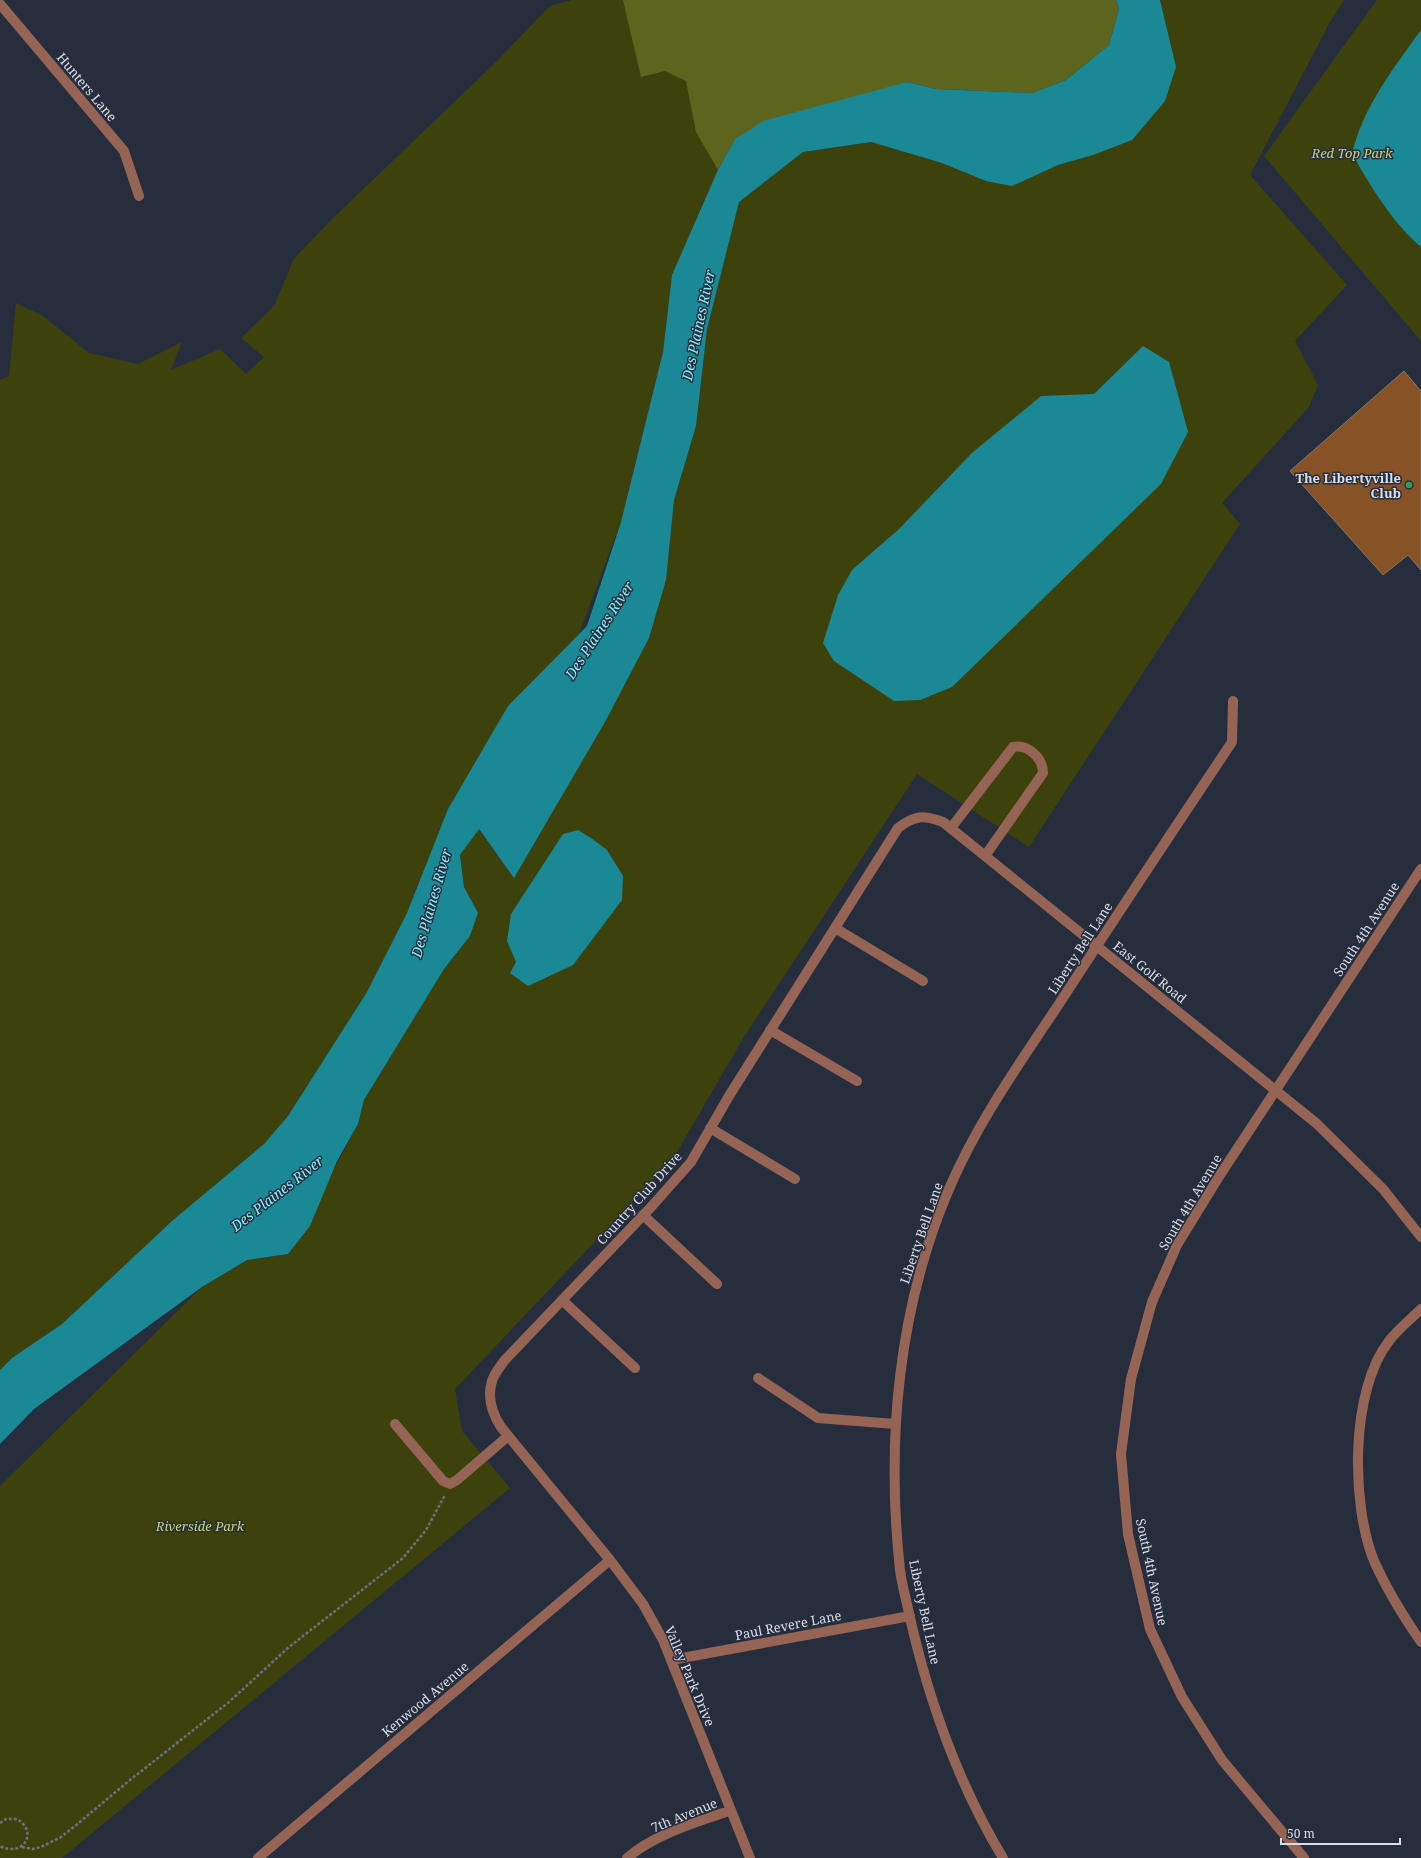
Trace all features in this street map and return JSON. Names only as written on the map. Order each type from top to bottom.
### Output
[{"type":"street","name":"Hunters Lane","points":[[0,4],[124,151],[139,196]]},
{"type":"street","name":"Liberty Bell Lane","points":[[1003,1858],[992,1839],[957,1767],[935,1708],[910,1616],[900,1572],[896,1505],[895,1424],[903,1354],[917,1280],[949,1190],[984,1119],[1232,742],[1233,701]]},
{"type":"street","points":[[950,828],[1013,747],[1023,747],[1031,751],[1041,762],[1043,773],[985,856]]},
{"type":"street","name":"East Golf Road","points":[[858,891],[898,828],[908,820],[919,817],[929,817],[943,822],[1316,1123],[1383,1189],[1421,1237]]},
{"type":"street","name":"South 4th Avenue","points":[[1304,1858],[1222,1760],[1182,1697],[1150,1629],[1128,1534],[1121,1454],[1131,1379],[1152,1302],[1176,1245],[1421,869]]},
{"type":"street","name":"Country Club Drive","points":[[501,1427],[494,1416],[490,1399],[492,1380],[504,1361],[643,1215],[690,1162],[770,1030],[858,891]]},
{"type":"street","points":[[835,928],[923,981]]},
{"type":"street","points":[[770,1030],[857,1081]]},
{"type":"street","points":[[710,1128],[795,1179]]},
{"type":"street","points":[[643,1215],[717,1284]]},
{"type":"street","points":[[562,1300],[635,1368]]},
{"type":"street","points":[[1421,1309],[1389,1342],[1370,1376],[1360,1420],[1358,1469],[1362,1517],[1374,1559],[1394,1603],[1421,1642]]},
{"type":"street","points":[[758,1378],[818,1418],[895,1424]]},
{"type":"street","points":[[395,1424],[443,1481],[450,1484],[457,1480],[508,1436]]},
{"type":"street","name":"Valley Park Drive","points":[[501,1427],[610,1560],[643,1604],[663,1640],[750,1858]]},
{"type":"street","name":"Kenwood Avenue","points":[[258,1858],[610,1560]]},
{"type":"street","name":"Paul Revere Lane","points":[[671,1660],[910,1616]]},
{"type":"street","name":"7th Avenue","points":[[627,1858],[636,1850],[664,1835],[731,1810]]},
{"type":"path","points":[[0,1846],[9,1850],[22,1847],[33,1849],[41,1847],[61,1837],[76,1826],[130,1780],[229,1702],[289,1647],[403,1558],[426,1530],[450,1484]]},
{"type":"path","points":[[0,1823],[6,1819],[12,1818],[22,1822],[25,1826],[27,1837],[22,1847]]},
{"type":"green space","points":[[572,0],[1116,0],[763,121],[672,275],[663,352],[621,522],[579,634],[508,706],[448,809],[407,913],[367,992],[288,1116],[264,1144],[172,1221],[62,1324],[12,1358],[0,1370],[0,380],[9,376],[16,303],[43,316],[89,353],[138,364],[182,342],[171,370],[220,349],[246,374],[264,357],[241,338],[274,306],[294,259],[330,221],[495,63],[550,6]]},
{"type":"green space","points":[[623,0],[1116,0],[1119,9],[1109,45],[1066,80],[1032,93],[936,89],[907,82],[735,139],[718,170],[696,132],[686,81],[665,71],[641,77]]},
{"type":"green space","name":"Riverside Park","points":[[1160,0],[1344,0],[1330,22],[1250,175],[1347,285],[1295,341],[1318,385],[1309,407],[1222,503],[1240,524],[1029,847],[917,774],[742,1040],[673,1159],[455,1389],[462,1431],[510,1488],[62,1858],[0,1858],[0,1486],[202,1287],[247,1260],[289,1254],[358,1124],[364,1100],[444,969],[470,936],[478,913],[464,887],[460,855],[478,829],[514,877],[649,638],[666,580],[674,500],[696,426],[707,329],[739,202],[803,152],[871,142],[942,163],[986,181],[1058,165],[1093,155],[1175,67]]},
{"type":"green space","name":"Red Top Park","points":[[1377,0],[1421,0],[1421,341],[1264,156]]},
{"type":"water","name":"Des Plaines River","points":[[1116,0],[1160,0],[1176,67],[1165,101],[1132,140],[1093,155],[1058,165],[1012,186],[986,181],[942,163],[871,142],[803,152],[739,202],[707,329],[696,426],[674,500],[666,580],[649,638],[605,722],[514,878],[479,829],[460,855],[464,887],[478,913],[470,936],[444,969],[364,1100],[358,1124],[337,1161],[310,1226],[288,1254],[247,1260],[202,1287],[34,1409],[0,1444],[0,1370],[12,1358],[62,1324],[172,1221],[264,1144],[288,1116],[367,992],[407,913],[448,809],[508,706],[587,626],[621,522],[663,352],[672,275],[718,170],[735,139],[763,121],[907,82],[936,89],[1032,93],[1066,80],[1109,45],[1119,9]]},
{"type":"water","points":[[1421,30],[1421,247],[1391,215],[1352,154],[1363,120],[1371,104]]},
{"type":"water","points":[[1143,346],[1169,362],[1188,432],[1161,484],[952,687],[920,700],[894,701],[834,661],[823,643],[838,595],[852,570],[899,529],[972,453],[1041,396],[1094,394]]},
{"type":"water","points":[[578,830],[607,850],[623,876],[622,900],[573,965],[528,986],[510,973],[516,962],[507,941],[511,914],[563,834]]},
{"type":"building","points":[[1404,371],[1421,391],[1421,570],[1408,555],[1383,575],[1290,471]]},
{"type":"place","name":"The Libertyville Club","points":[[1409,485]]}]
